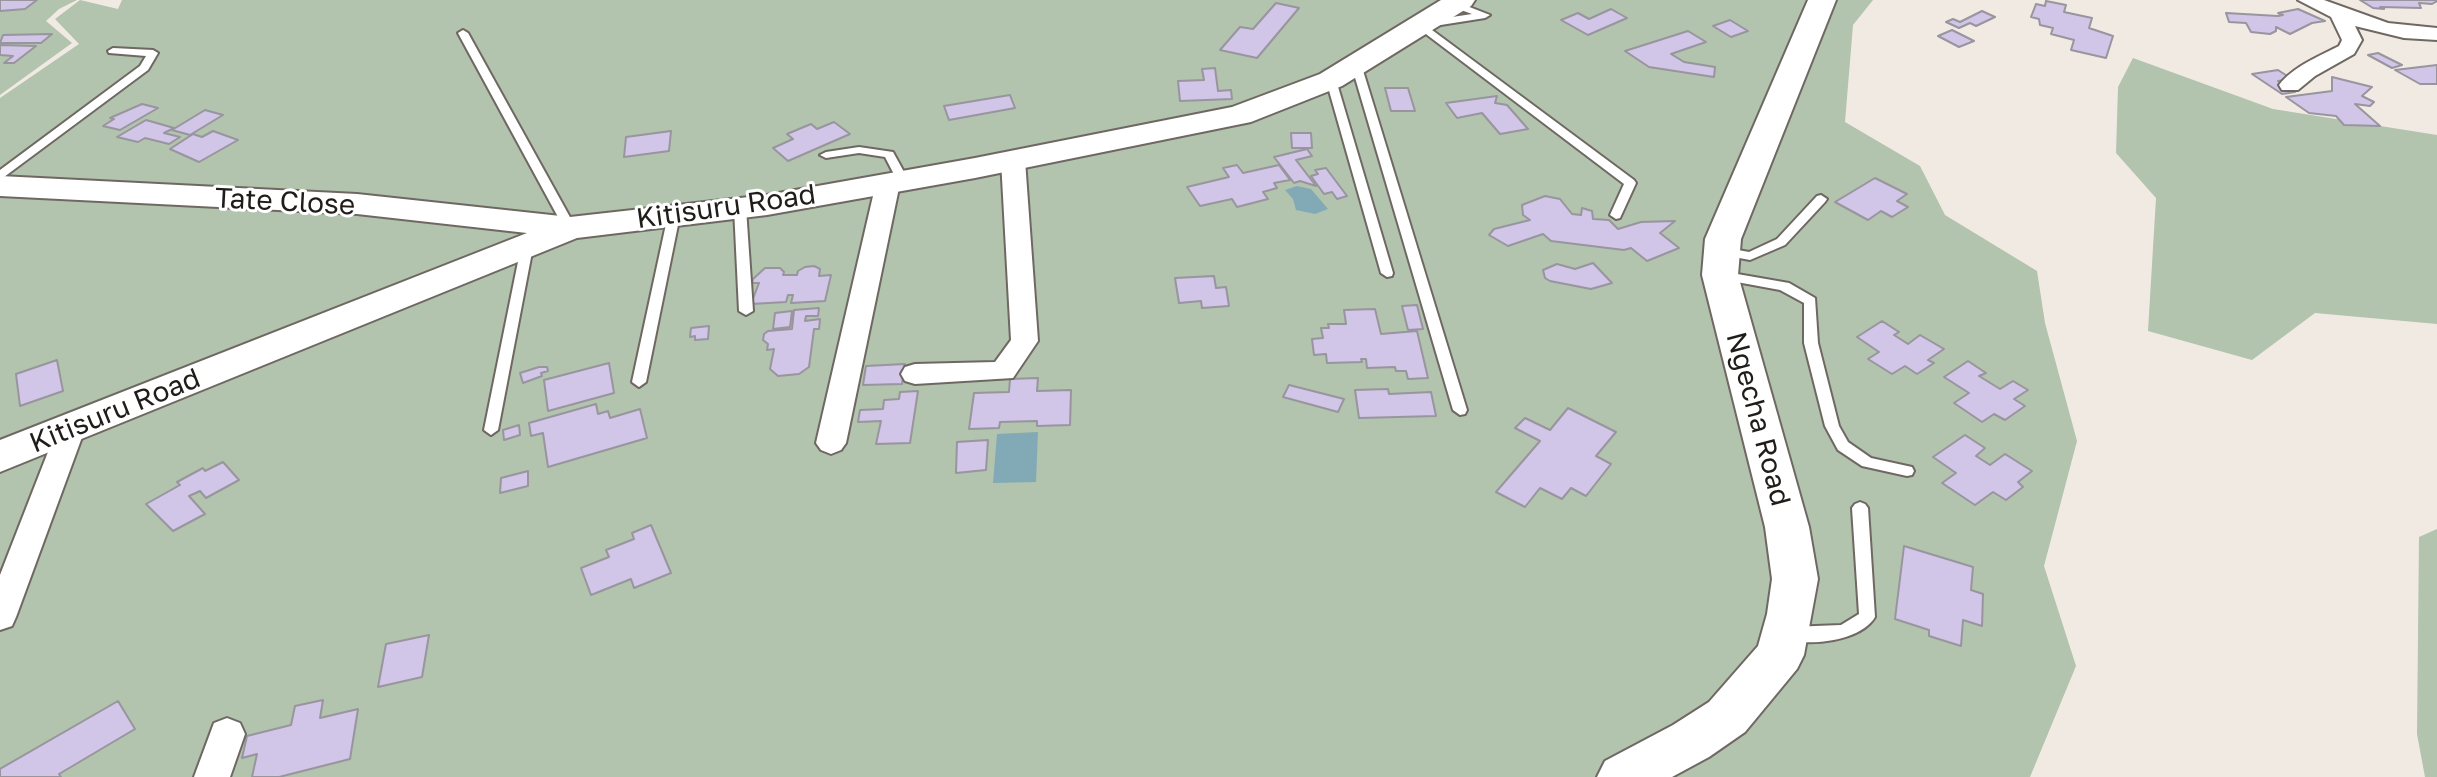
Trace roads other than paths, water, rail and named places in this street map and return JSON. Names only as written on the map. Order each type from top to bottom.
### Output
[{"type":"street","points":[[1721,263],[1723,239],[1822,0]]},
{"type":"street","points":[[2308,0],[2364,22],[2421,34],[2437,34]]},
{"type":"street","name":"Kitisuru Road","points":[[0,457],[570,228],[740,208],[895,182],[1240,115],[1343,72],[1458,2]]},
{"type":"street","points":[[2290,85],[2307,71],[2347,50],[2352,40],[2339,13]]},
{"type":"street","points":[[915,374],[1003,371],[1025,341],[1013,160]]},
{"type":"street","points":[[831,443],[895,182]]},
{"type":"street","name":"Tate Close","points":[[0,186],[386,207],[526,220],[570,228]]},
{"type":"street","name":"Ngecha Road","points":[[1623,777],[1691,741],[1727,717],[1780,655],[1785,634],[1795,579],[1787,527],[1721,263]]},
{"type":"street","points":[[0,617],[71,429]]},
{"type":"street","points":[[212,777],[227,734]]},
{"type":"lane","points":[[1419,25],[1630,183],[1616,215]]},
{"type":"lane","points":[[463,33],[570,228]]},
{"type":"lane","points":[[0,176],[144,68],[153,53],[113,51]]},
{"type":"lane","points":[[1343,72],[1387,273]]},
{"type":"lane","points":[[1343,72],[1460,410]]},
{"type":"lane","points":[[826,155],[859,150],[889,154],[895,182]]},
{"type":"lane","points":[[1721,263],[1750,256],[1781,242],[1821,199]]},
{"type":"lane","points":[[740,208],[746,311]]},
{"type":"lane","points":[[639,382],[674,215]]},
{"type":"lane","points":[[491,430],[527,247]]},
{"type":"lane","points":[[1721,263],[1784,286],[1810,301],[1811,343],[1832,426],[1843,446],[1867,462],[1907,471]]},
{"type":"lane","points":[[1785,634],[1839,633],[1859,625],[1867,617],[1860,508]]},
{"type":"water","points":[[1297,186],[1311,189],[1328,209],[1315,214],[1296,210],[1293,199],[1285,190]]},
{"type":"water","points":[[1038,432],[1036,482],[993,483],[997,434]]}]
